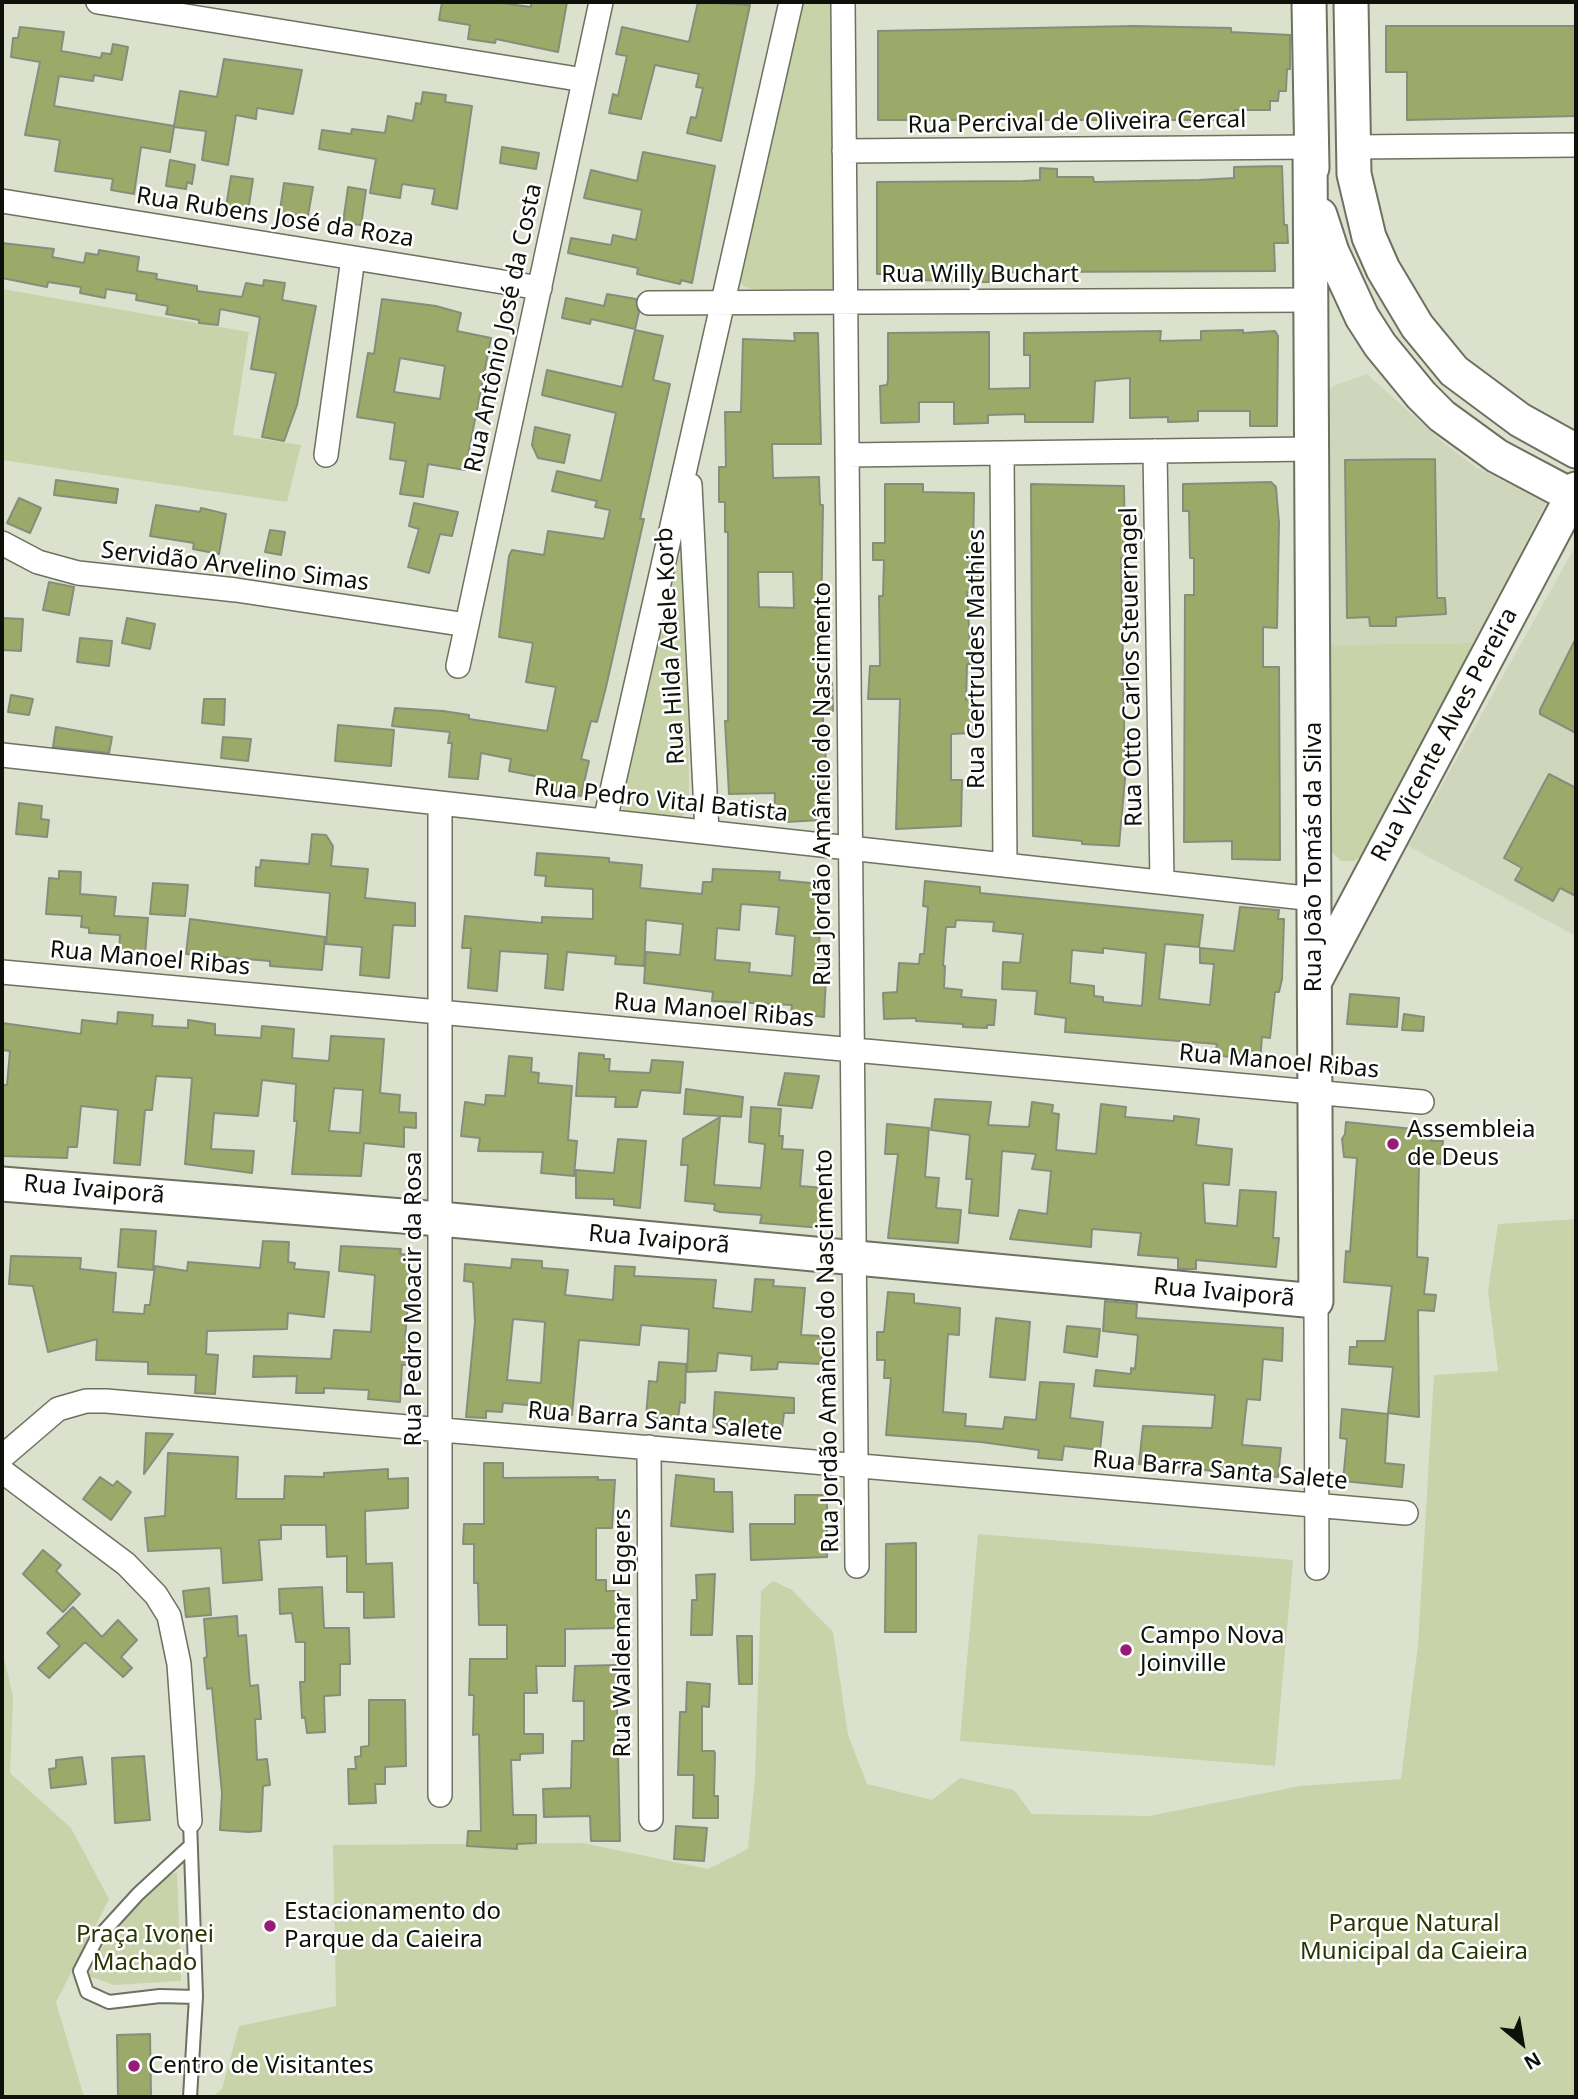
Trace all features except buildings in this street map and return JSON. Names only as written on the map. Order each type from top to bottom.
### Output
[{"type":"street","points":[[98,2],[584,80]]},
{"type":"street","name":"Rua Antônio José da Costa","points":[[458,666],[601,2]]},
{"type":"street","points":[[605,821],[791,2]]},
{"type":"street","name":"Rua Jordão Amâncio do Nascimento","points":[[843,2],[856,1566]]},
{"type":"street","points":[[1309,2],[1310,147],[1321,221],[1362,317],[1380,345],[1442,416],[1497,456],[1575,494]]},
{"type":"street","points":[[1351,2],[1351,147],[1354,174],[1369,237],[1389,279],[1429,342],[1454,371],[1496,404],[1576,451]]},
{"type":"street","points":[[1351,147],[1576,145]]},
{"type":"street","name":"Rua Percival de Oliveira Cercal","points":[[844,151],[1310,147]]},
{"type":"street","name":"Rua João Tomás da Silva","points":[[1310,147],[1317,1568]]},
{"type":"street","name":"Rua Rubens José da Roza","points":[[2,201],[540,288]]},
{"type":"street","points":[[326,455],[353,258]]},
{"type":"street","points":[[1311,300],[1362,317]]},
{"type":"street","name":"Rua Willy Buchart","points":[[649,303],[1311,300]]},
{"type":"street","points":[[847,455],[1312,449]]},
{"type":"street","name":"Rua Otto Carlos Steuernagel","points":[[1155,451],[1161,882]]},
{"type":"street","name":"Rua Gertrudes Mathies","points":[[1002,453],[1005,865]]},
{"type":"street","name":"Rua Hilda Adele Korb","points":[[688,458],[707,832]]},
{"type":"street","name":"Rua Vicente Alves Pereira","points":[[1315,982],[1575,494]]},
{"type":"street","name":"Servidão Arvelino Simas","points":[[2,543],[38,562],[78,573],[236,590],[467,625]]},
{"type":"street","name":"Rua Pedro Vital Batista","points":[[2,755],[1314,899]]},
{"type":"street","name":"Rua Pedro Moacir da Rosa","points":[[440,803],[440,1795]]},
{"type":"street","points":[[1314,849],[1318,866],[1340,877],[1363,871],[1384,850]]},
{"type":"street","points":[[1314,899],[1341,901],[1365,886]]},
{"type":"street","name":"Rua Manoel Ribas","points":[[2,972],[1422,1102]]},
{"type":"street","name":"Rua Ivaiporã","points":[[2,1184],[440,1219],[1316,1301]]},
{"type":"street","name":"Rua Barra Santa Salete","points":[[2,1457],[58,1409],[86,1401],[1406,1513]]},
{"type":"street","name":"Rua Waldemar Eggers","points":[[649,1447],[651,1819]]},
{"type":"street","points":[[2,1471],[126,1564],[156,1595],[169,1616],[178,1664],[190,1821]]},
{"type":"lane","points":[[190,1821],[196,1997],[190,2097]]},
{"type":"lane","points":[[189,1847],[138,1894],[96,1940],[80,1971],[87,1992],[109,2002],[160,1996],[196,1997]]},
{"type":"shaded area","points":[[1367,374],[1445,444],[1476,467],[1546,503],[1474,643],[1329,645],[1326,394],[1333,386]]},
{"type":"shaded area","points":[[1576,545],[1576,936],[1408,846]]},
{"type":"green space","points":[[798,2],[838,2],[837,285],[829,290],[752,289],[743,286],[739,277]]},
{"type":"green space","points":[[2,289],[249,332],[233,435],[301,445],[287,502],[2,460]]},
{"type":"green space","points":[[684,553],[688,557],[689,810],[677,820],[634,817],[624,811],[618,801],[679,556]]},
{"type":"green space","points":[[1474,643],[1363,855],[1354,861],[1341,861],[1332,852],[1330,839],[1329,645]]},
{"type":"green space","name":"Parque Natural Municipal da Caieira","points":[[1576,1219],[1576,2097],[212,2097],[222,2089],[239,2026],[336,2006],[333,1845],[583,1843],[708,1869],[748,1849],[755,1778],[761,1591],[773,1581],[792,1590],[833,1632],[848,1735],[867,1784],[932,1800],[960,1778],[1014,1790],[1032,1814],[1149,1816],[1300,1786],[1401,1779],[1418,1645],[1434,1375],[1498,1371],[1488,1291],[1498,1224]]},
{"type":"green space","name":"Campo Nova Joinville","points":[[978,1534],[1293,1560],[1275,1766],[960,1741]]},
{"type":"green space","points":[[3,1655],[13,1696],[10,1773],[71,1828],[109,1899],[56,2002],[84,2097],[2,2097]]},
{"type":"green space","name":"Praça Ivonei Machado","points":[[177,1872],[181,1981],[114,1985],[89,1976],[97,1955],[134,1905],[160,1880]]},
{"type":"place","name":"Assembleia de Deus","points":[[1393,1144]]},
{"type":"place","name":"Campo Nova Joinville","points":[[1126,1650]]},
{"type":"place","name":"Estacionamento do Parque da Caieira","points":[[270,1926]]},
{"type":"place","name":"Centro de Visitantes","points":[[134,2066]]}]
